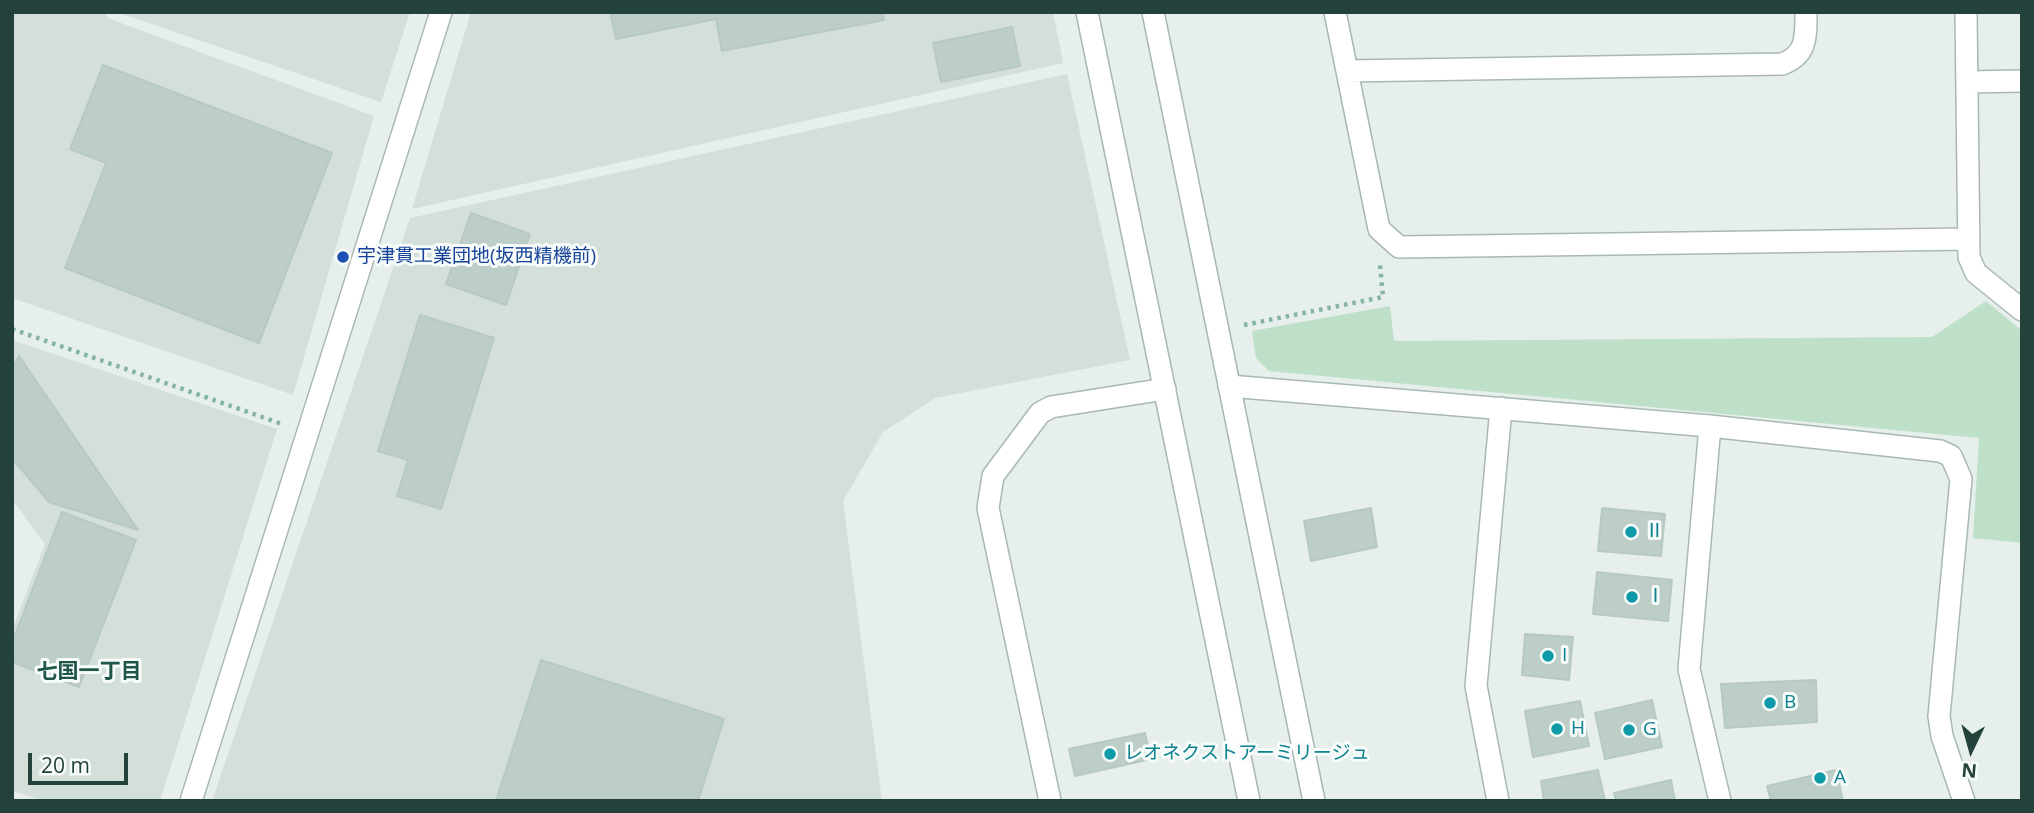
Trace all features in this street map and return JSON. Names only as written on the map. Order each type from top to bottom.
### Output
[{"type":"street","points":[[191,801],[441,12]]},
{"type":"street","points":[[1087,12],[1250,801]]},
{"type":"street","points":[[1153,12],[1314,801]]},
{"type":"street","points":[[1335,12],[1379,229],[1399,247],[1968,239]]},
{"type":"street","points":[[1347,71],[1782,64],[1796,59],[1803,49],[1806,12]]},
{"type":"street","points":[[1966,12],[1969,257],[1976,273],[2022,310]]},
{"type":"street","points":[[1967,82],[2022,81]]},
{"type":"street","points":[[1229,386],[1710,426],[1940,451],[1951,456],[1961,479],[1939,716],[1942,736],[1964,801]]},
{"type":"street","points":[[1050,801],[988,508],[991,484],[1040,413],[1051,407],[1165,389]]},
{"type":"street","points":[[1498,801],[1476,686],[1501,408]]},
{"type":"street","points":[[1710,426],[1689,669],[1720,801]]},
{"type":"path","points":[[1240,326],[1382,297],[1380,264]]},
{"type":"path","points":[[12,329],[308,433]]},
{"type":"shaded area","points":[[12,12],[103,12],[110,19],[374,116],[293,395],[12,298]]},
{"type":"shaded area","points":[[116,12],[410,12],[381,102]]},
{"type":"shaded area","points":[[471,12],[1053,12],[1063,63],[412,209]]},
{"type":"shaded area","points":[[1067,74],[1130,360],[935,398],[883,432],[843,501],[882,801],[212,801],[410,218]]},
{"type":"shaded area","points":[[12,340],[277,429],[160,801],[45,801],[12,791],[12,630],[45,544],[12,499]]},
{"type":"green space","points":[[1986,301],[2022,331],[2022,543],[1973,538],[1979,438],[1269,371],[1256,358],[1252,331],[1390,306],[1394,341],[1932,337]]},
{"type":"building","points":[[610,12],[883,12],[884,20],[722,51],[716,19],[616,39]]},
{"type":"building","points":[[1012,27],[1020,66],[941,82],[933,43]]},
{"type":"building","points":[[103,65],[332,153],[259,343],[65,268],[106,163],[70,149]]},
{"type":"building","points":[[471,213],[530,234],[506,305],[446,284]]},
{"type":"building","points":[[420,315],[494,338],[441,509],[397,496],[408,460],[378,451]]},
{"type":"building","points":[[19,356],[138,530],[49,502],[12,458],[12,369]]},
{"type":"building","points":[[1371,508],[1377,547],[1311,561],[1304,521]]},
{"type":"building","name":"Ⅱ","points":[[1602,508],[1665,514],[1661,556],[1598,551]]},
{"type":"building","points":[[62,512],[136,540],[79,687],[12,662],[12,643]]},
{"type":"building","name":"Ⅰ","points":[[1597,572],[1672,580],[1668,621],[1593,614]]},
{"type":"building","name":"I","points":[[1525,634],[1573,637],[1569,680],[1522,675]]},
{"type":"building","points":[[541,660],[724,719],[698,801],[496,801]]},
{"type":"building","name":"B","points":[[1816,680],[1817,722],[1725,728],[1721,684]]},
{"type":"building","name":"G","points":[[1652,700],[1662,747],[1605,759],[1595,713]]},
{"type":"building","name":"H","points":[[1580,701],[1589,746],[1533,757],[1525,711]]},
{"type":"building","name":"レオネクストアーミリージュ","points":[[1145,733],[1151,759],[1075,776],[1069,749]]},
{"type":"building","points":[[1598,770],[1605,801],[1544,801],[1541,781]]},
{"type":"building","name":"A","points":[[1836,770],[1843,801],[1771,801],[1767,786]]},
{"type":"building","points":[[1671,780],[1675,801],[1616,801],[1614,793]]},
{"type":"place","name":"宇津貫工業団地(坂西精機前)","points":[[343,257]]},
{"type":"place","name":"Ⅱ","points":[[1631,532]]},
{"type":"place","name":"Ⅰ","points":[[1632,597]]},
{"type":"place","name":"I","points":[[1548,656]]},
{"type":"place","name":"B","points":[[1770,703]]},
{"type":"place","name":"H","points":[[1557,729]]},
{"type":"place","name":"G","points":[[1629,730]]},
{"type":"place","name":"レオネクストアーミリージュ","points":[[1110,754]]},
{"type":"place","name":"A","points":[[1820,778]]},
{"type":"district","name":"七国一丁目","points":[[89,672]]}]
